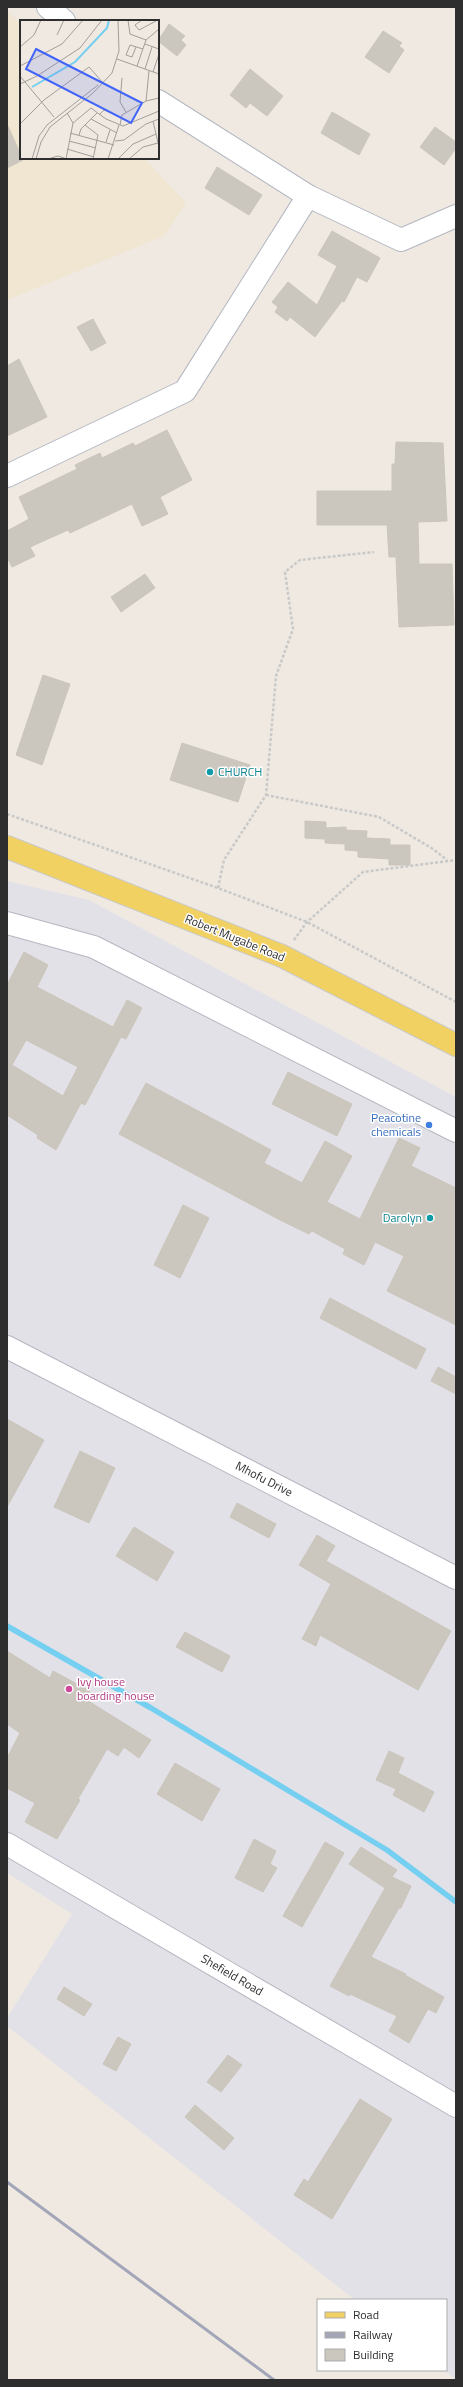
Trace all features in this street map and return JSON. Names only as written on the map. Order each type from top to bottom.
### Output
[{"type":"main road","name":"Robert Mugabe Road","points":[[7,848],[282,956],[456,1045]]},
{"type":"street","points":[[48,7],[63,20]]},
{"type":"street","points":[[159,102],[308,196],[401,240],[456,216]]},
{"type":"street","points":[[7,476],[185,391],[308,196]]},
{"type":"street","points":[[7,923],[94,947],[456,1131]]},
{"type":"street","name":"Mhofu Drive","points":[[7,1347],[456,1578]]},
{"type":"street","name":"Shefield Road","points":[[7,1844],[456,2106]]},
{"type":"path","points":[[218,888],[224,860],[266,795],[276,676],[293,629],[285,572],[300,560],[374,552]]},
{"type":"path","points":[[266,795],[379,817],[433,849],[447,861]]},
{"type":"path","points":[[7,814],[218,888],[307,922],[456,1002]]},
{"type":"path","points":[[282,956],[307,922],[363,872],[456,860]]},
{"type":"shaded area","points":[[7,10],[20,24],[20,159],[145,159],[186,203],[164,236],[7,300]]},
{"type":"shaded area","points":[[7,881],[89,900],[456,1097],[456,2380],[445,2371],[447,2371],[447,2299],[354,2299],[7,2026],[7,2018],[72,1914],[7,1873]]},
{"type":"building","points":[[169,24],[185,36],[181,40],[186,45],[177,56],[159,42]]},
{"type":"building","points":[[383,31],[402,43],[399,46],[404,50],[389,73],[365,57]]},
{"type":"building","points":[[250,69],[283,96],[267,116],[250,103],[246,108],[230,95]]},
{"type":"building","points":[[332,112],[370,134],[359,155],[321,133]]},
{"type":"building","points":[[7,124],[20,153],[20,159],[23,160],[7,168]]},
{"type":"building","points":[[435,127],[456,142],[456,148],[444,165],[420,147]]},
{"type":"building","points":[[217,167],[262,195],[249,215],[205,188]]},
{"type":"building","points":[[332,231],[380,258],[367,282],[357,277],[344,302],[342,301],[315,337],[290,317],[287,321],[275,312],[278,307],[272,302],[288,282],[317,305],[337,266],[318,255]]},
{"type":"building","points":[[93,319],[106,343],[91,351],[77,327]]},
{"type":"building","points":[[19,359],[47,417],[7,436],[7,366]]},
{"type":"building","points":[[167,430],[192,480],[160,497],[168,514],[142,526],[132,504],[70,533],[68,530],[30,547],[35,556],[12,567],[7,557],[7,531],[29,519],[19,497],[77,469],[75,465],[100,453],[102,458],[133,443],[135,446]]},
{"type":"building","points":[[396,442],[443,443],[447,521],[418,522],[419,564],[452,564],[454,625],[399,627],[396,557],[389,557],[387,525],[317,525],[317,491],[392,491],[392,464],[395,464]]},
{"type":"building","points":[[145,574],[155,588],[121,612],[111,597]]},
{"type":"building","points":[[43,675],[70,684],[42,765],[16,755]]},
{"type":"building","name":"CHURCH","points":[[182,743],[250,765],[238,802],[170,780]]},
{"type":"building","points":[[305,821],[326,822],[326,828],[346,827],[346,830],[367,831],[366,844],[367,838],[390,839],[390,845],[410,845],[410,865],[389,865],[389,859],[358,857],[358,851],[345,850],[345,844],[325,843],[325,839],[305,838]]},
{"type":"building","points":[[24,952],[48,965],[37,987],[113,1027],[127,1000],[142,1008],[126,1039],[121,1037],[85,1105],[81,1103],[56,1150],[37,1138],[38,1135],[7,1115],[7,985]],"holes":[[[26,1040],[78,1067],[63,1096],[12,1065]]]},
{"type":"building","points":[[288,1072],[352,1104],[337,1136],[272,1104]]},
{"type":"building","points":[[146,1083],[271,1150],[264,1163],[302,1183],[325,1141],[352,1156],[327,1202],[360,1219],[399,1138],[420,1148],[411,1166],[456,1188],[456,1325],[387,1291],[404,1256],[375,1242],[364,1265],[343,1254],[345,1249],[312,1231],[309,1234],[280,1220],[119,1134]]},
{"type":"building","points":[[183,1205],[209,1218],[180,1278],[154,1265]]},
{"type":"building","points":[[330,1298],[426,1349],[416,1369],[320,1318]]},
{"type":"building","points":[[438,1367],[456,1377],[456,1394],[431,1381]]},
{"type":"building","points":[[7,1419],[44,1440],[7,1507]]},
{"type":"building","points":[[80,1451],[115,1468],[89,1523],[54,1507]]},
{"type":"building","points":[[237,1503],[276,1524],[269,1538],[230,1517]]},
{"type":"building","points":[[134,1527],[174,1552],[157,1581],[116,1556]]},
{"type":"building","points":[[317,1535],[335,1546],[326,1561],[451,1631],[418,1690],[320,1635],[316,1646],[302,1639],[331,1584],[299,1565]]},
{"type":"building","points":[[185,1632],[230,1656],[222,1672],[176,1647]]},
{"type":"building","points":[[7,1651],[50,1678],[53,1671],[90,1691],[85,1699],[151,1740],[139,1758],[124,1747],[118,1756],[107,1749],[57,1839],[25,1822],[35,1803],[7,1788],[7,1758],[20,1733],[7,1724]]},
{"type":"building","points":[[389,1751],[404,1758],[398,1773],[434,1792],[424,1812],[393,1795],[396,1789],[376,1780]]},
{"type":"building","points":[[175,1763],[220,1789],[202,1821],[157,1794]]},
{"type":"building","points":[[254,1839],[276,1851],[270,1864],[277,1868],[263,1892],[235,1878]]},
{"type":"building","points":[[325,1842],[344,1853],[302,1927],[283,1916]]},
{"type":"building","points":[[361,1847],[397,1870],[392,1877],[411,1886],[401,1908],[399,1908],[371,1957],[406,1974],[405,1975],[444,1997],[436,2013],[428,2009],[409,2043],[389,2031],[397,2016],[350,1994],[349,1996],[330,1986],[385,1888],[349,1864]]},
{"type":"building","points":[[64,1987],[92,2004],[84,2016],[57,1999]]},
{"type":"building","points":[[118,2037],[131,2044],[116,2071],[103,2064]]},
{"type":"building","points":[[228,2055],[242,2065],[221,2092],[207,2082]]},
{"type":"building","points":[[360,2099],[392,2119],[332,2219],[294,2195],[304,2179],[308,2182]]},
{"type":"building","points":[[195,2105],[234,2138],[224,2150],[185,2117]]},
{"type":"waterway","points":[[7,1626],[151,1708],[387,1850],[456,1902]]},
{"type":"railway","points":[[7,2182],[274,2380]]},
{"type":"place","name":"CHURCH","points":[[210,772]]},
{"type":"place","name":"Peacotine chemicals","points":[[429,1125]]},
{"type":"place","name":"Darolyn","points":[[430,1218]]},
{"type":"place","name":"Ivy house boarding house","points":[[69,1689]]}]
